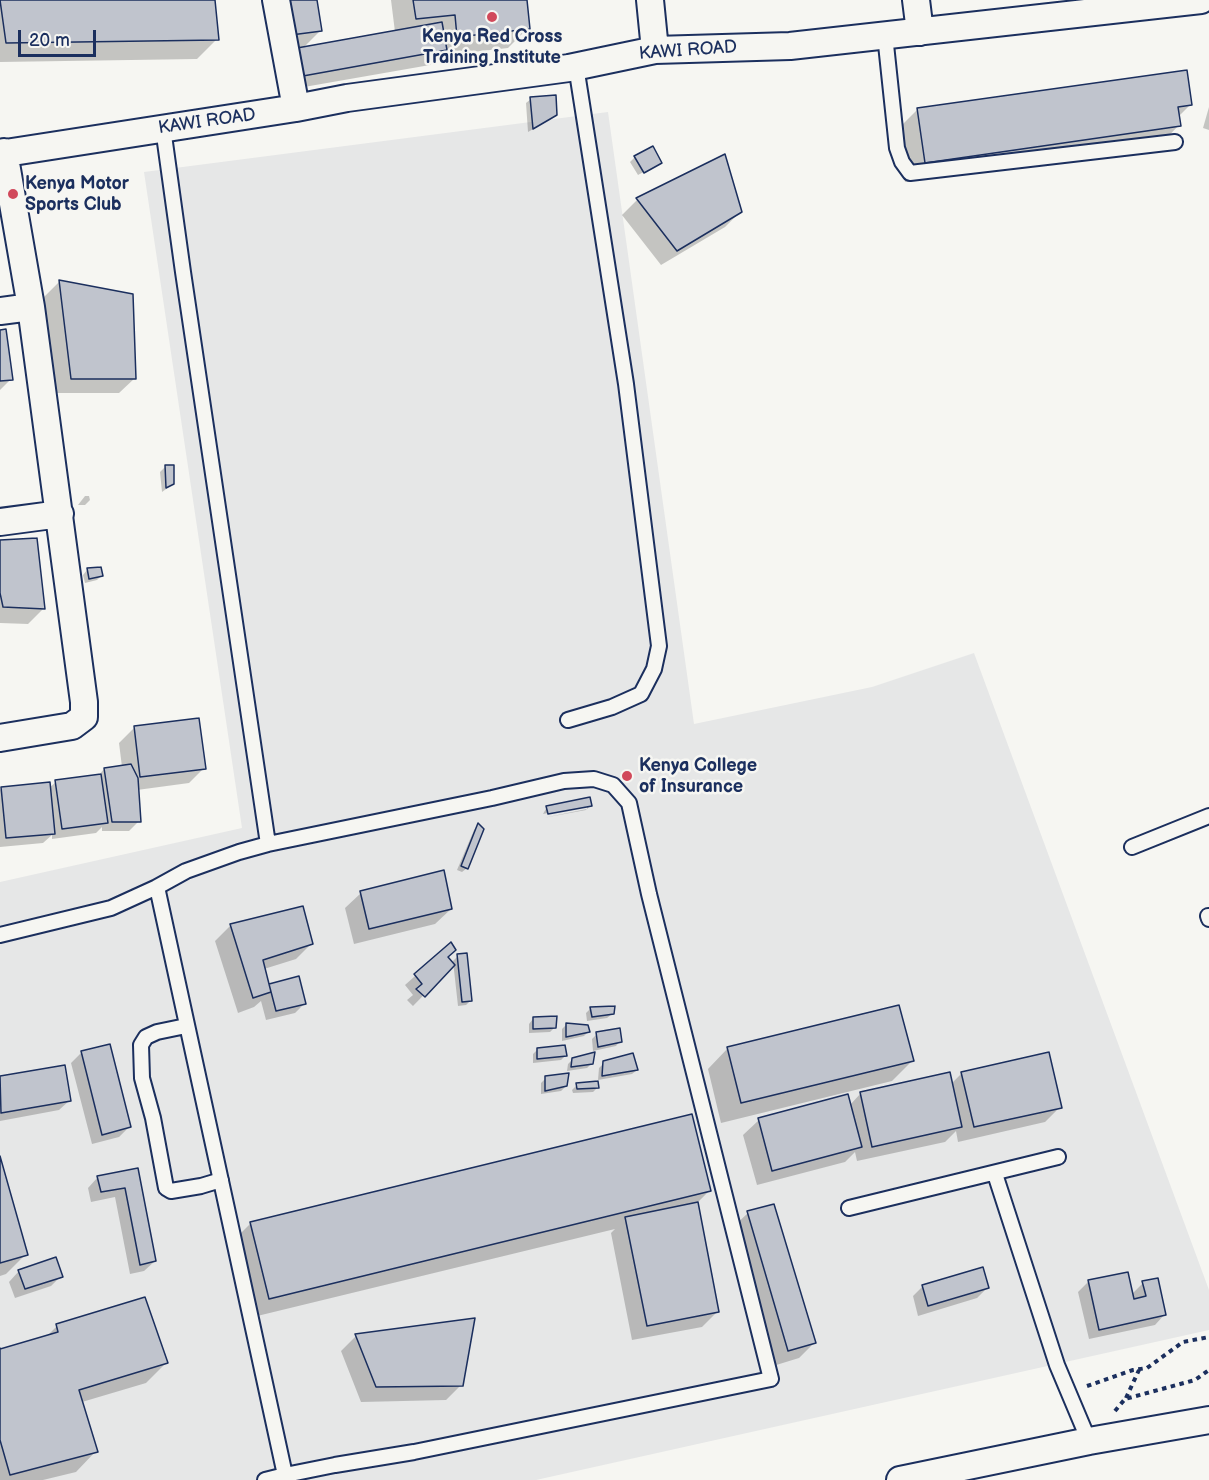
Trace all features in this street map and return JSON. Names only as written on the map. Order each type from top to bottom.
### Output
[{"type":"street","points":[[276,0],[296,108]]},
{"type":"street","points":[[650,0],[655,50]]},
{"type":"street","points":[[916,0],[920,32]]},
{"type":"street","name":"KAWI ROAD","points":[[2,153],[296,108],[347,98],[576,66],[655,50],[790,46],[920,32],[1130,4],[1201,0]]},
{"type":"street","points":[[0,738],[72,726],[84,717],[60,514],[31,307],[2,153]]},
{"type":"street","points":[[0,311],[31,307]]},
{"type":"street","points":[[0,522],[60,514]]},
{"type":"street","points":[[900,1480],[1089,1441],[1209,1420]]},
{"type":"lane","points":[[885,35],[897,148],[902,162],[910,173],[1175,142]]},
{"type":"lane","points":[[568,720],[612,707],[641,694],[654,669],[659,646],[626,384],[576,66]]},
{"type":"lane","points":[[163,128],[268,844]]},
{"type":"lane","points":[[0,935],[111,908],[186,871],[268,844],[564,781],[594,779],[613,784],[628,803],[771,1379],[286,1478],[265,1480]]},
{"type":"lane","points":[[1132,847],[1209,816]]},
{"type":"lane","points":[[157,887],[286,1478]]},
{"type":"lane","points":[[186,1026],[157,1032],[146,1037],[141,1045],[142,1078],[153,1118],[166,1188],[171,1191],[221,1180]]},
{"type":"lane","points":[[849,1208],[1058,1157]]},
{"type":"lane","points":[[995,1173],[1057,1365],[1089,1441]]},
{"type":"path","points":[[1089,1441],[1125,1399],[1138,1370],[1147,1368],[1183,1342],[1209,1337]]},
{"type":"path","points":[[1069,1392],[1133,1370],[1147,1368]]},
{"type":"path","points":[[1125,1399],[1195,1380],[1209,1370]]},
{"type":"shaded area","name":"Kenya College of Insurance","points":[[608,112],[694,724],[872,687],[974,653],[1209,1290],[1209,1330],[536,1480],[0,1480],[0,882],[242,828],[144,172]]},
{"type":"building","points":[[0,0],[215,0],[219,40],[6,43]]},
{"type":"building","points":[[286,0],[317,0],[322,31],[291,35]]},
{"type":"building","name":"Kenya Red Cross Training Institute","points":[[413,0],[527,0],[530,29],[457,37],[455,15],[416,19]]},
{"type":"building","points":[[442,22],[447,50],[303,76],[297,48]]},
{"type":"building","points":[[1187,70],[1192,105],[1178,107],[1181,126],[925,163],[917,108]]},
{"type":"building","points":[[556,95],[557,115],[533,129],[530,97]]},
{"type":"building","points":[[653,146],[662,163],[644,173],[634,156]]},
{"type":"building","points":[[725,154],[742,212],[677,251],[636,198]]},
{"type":"building","points":[[59,280],[133,294],[136,379],[71,379]]},
{"type":"building","points":[[6,329],[13,380],[0,381],[0,330]]},
{"type":"building","points":[[165,465],[174,465],[174,484],[166,488]]},
{"type":"building","points":[[37,538],[45,609],[3,607],[0,593],[0,540]]},
{"type":"building","points":[[101,567],[103,576],[89,579],[87,568]]},
{"type":"building","points":[[199,718],[206,769],[140,777],[134,726]]},
{"type":"building","points":[[131,764],[138,778],[141,822],[112,822],[104,768]]},
{"type":"building","points":[[101,774],[108,823],[62,829],[55,780]]},
{"type":"building","points":[[50,782],[55,834],[6,838],[1,787]]},
{"type":"building","points":[[590,797],[592,806],[548,814],[546,806]]},
{"type":"building","points":[[478,823],[484,829],[468,869],[461,866]]},
{"type":"building","points":[[444,870],[452,909],[369,929],[360,891]]},
{"type":"building","points":[[303,906],[313,944],[263,960],[271,992],[253,998],[230,924]]},
{"type":"building","points":[[451,942],[456,950],[448,957],[455,965],[425,997],[416,989],[422,984],[414,974]]},
{"type":"building","points":[[467,953],[472,1001],[462,1002],[457,954]]},
{"type":"building","points":[[299,976],[306,1004],[276,1011],[269,984]]},
{"type":"building","points":[[899,1005],[914,1061],[741,1103],[727,1047]]},
{"type":"building","points":[[615,1006],[614,1014],[592,1017],[590,1007]]},
{"type":"building","points":[[557,1016],[556,1028],[533,1029],[533,1017]]},
{"type":"building","points":[[566,1023],[588,1025],[590,1032],[566,1037]]},
{"type":"building","points":[[620,1028],[622,1042],[598,1047],[596,1032]]},
{"type":"building","points":[[110,1044],[131,1127],[102,1135],[81,1051]]},
{"type":"building","points":[[565,1045],[567,1056],[537,1059],[537,1048]]},
{"type":"building","points":[[595,1052],[593,1064],[571,1067],[572,1058]]},
{"type":"building","points":[[1049,1052],[1062,1108],[974,1127],[961,1072]]},
{"type":"building","points":[[633,1053],[638,1070],[602,1076],[603,1061]]},
{"type":"building","points":[[65,1065],[71,1101],[1,1113],[0,1076]]},
{"type":"building","points":[[950,1072],[962,1127],[872,1147],[860,1092]]},
{"type":"building","points":[[569,1073],[567,1086],[545,1091],[545,1076]]},
{"type":"building","points":[[598,1081],[599,1088],[577,1089],[576,1083]]},
{"type":"building","points":[[848,1094],[862,1147],[772,1171],[758,1118]]},
{"type":"building","points":[[692,1114],[711,1191],[269,1299],[250,1222]]},
{"type":"building","points":[[0,1156],[28,1255],[0,1263]]},
{"type":"building","points":[[138,1168],[156,1261],[140,1265],[125,1188],[101,1192],[97,1176]]},
{"type":"building","points":[[698,1202],[719,1312],[647,1326],[625,1217]]},
{"type":"building","points":[[774,1204],[816,1343],[788,1351],[747,1211]]},
{"type":"building","points":[[56,1257],[63,1277],[25,1289],[18,1270]]},
{"type":"building","points":[[983,1267],[989,1288],[928,1306],[922,1285]]},
{"type":"building","points":[[1128,1272],[1134,1299],[1146,1296],[1142,1281],[1158,1278],[1166,1315],[1099,1330],[1088,1280]]},
{"type":"building","points":[[145,1297],[168,1363],[79,1390],[98,1452],[10,1475],[0,1440],[0,1349],[58,1332],[56,1324]]},
{"type":"building","points":[[475,1318],[463,1386],[376,1387],[355,1334]]},
{"type":"place","name":"Kenya Red Cross Training Institute","points":[[492,17]]},
{"type":"place","name":"Kenya Motor Sports Club","points":[[13,194]]},
{"type":"place","name":"Kenya College of Insurance","points":[[627,776]]}]
